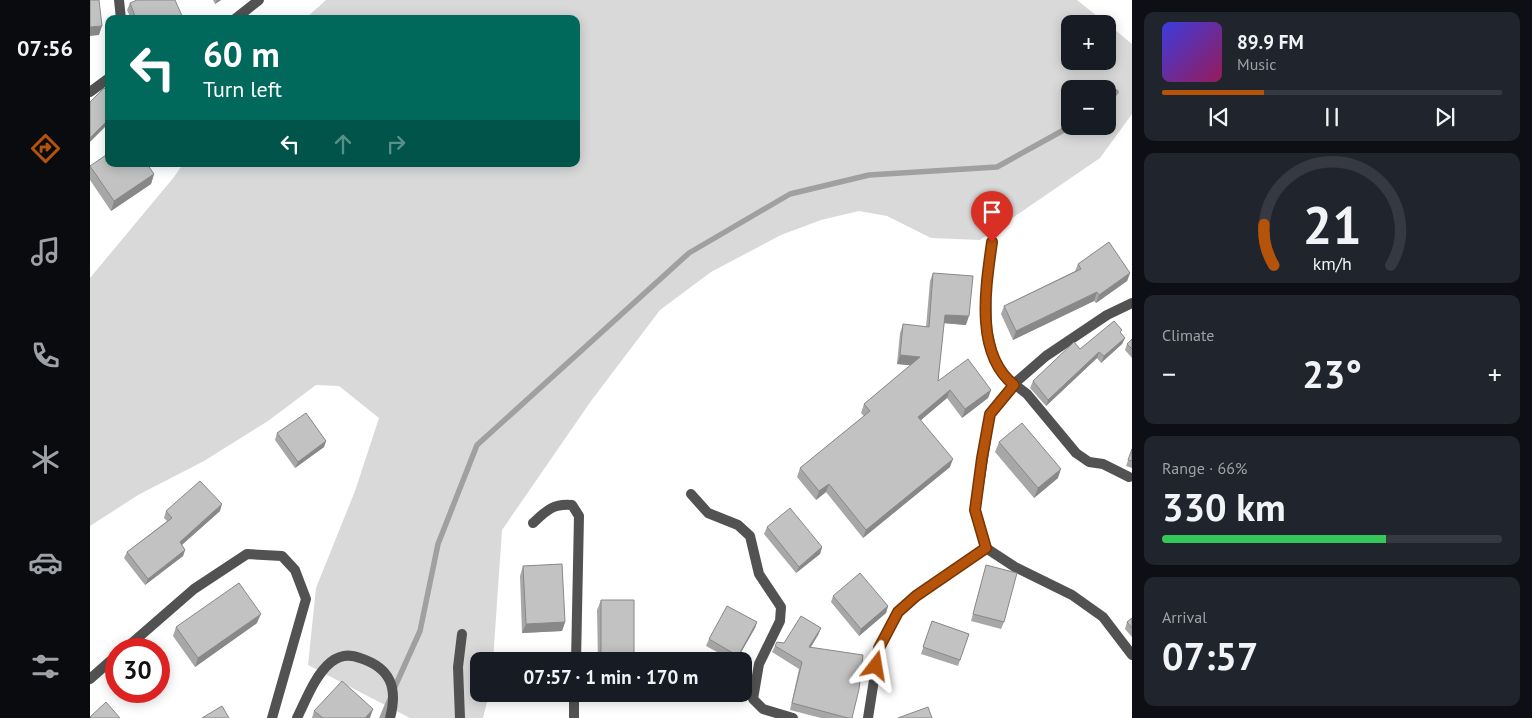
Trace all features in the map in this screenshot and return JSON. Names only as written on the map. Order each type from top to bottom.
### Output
[{"type":"street","points":[[119,0],[121,15]]},
{"type":"street","points":[[240,15],[259,0]]},
{"type":"street","points":[[90,92],[105,81]]},
{"type":"street","points":[[992,242],[986,285],[987,331],[994,359],[1005,377],[1027,394],[1044,412],[1076,453],[1089,462],[1103,464],[1129,477]]},
{"type":"street","points":[[1132,303],[1107,315],[1046,356],[1014,385],[990,414],[975,510],[986,548],[1014,567],[1072,595],[1103,617],[1132,655]]},
{"type":"street","points":[[691,494],[708,513],[738,525],[750,536],[759,574],[781,607],[780,621],[759,664],[753,699],[763,709],[793,718]]},
{"type":"street","points":[[533,523],[545,512],[559,504],[572,505],[579,516],[576,652]]},
{"type":"street","points":[[868,718],[879,648],[898,612],[916,596],[986,548]]},
{"type":"street","points":[[138,638],[194,589],[247,554],[282,556],[295,570],[306,599],[272,718]]},
{"type":"street","points":[[460,718],[458,667],[462,634]]},
{"type":"street","points":[[297,718],[319,676],[331,662],[345,655],[371,661],[390,679],[395,700],[390,718]]},
{"type":"street","points":[[90,679],[105,666]]},
{"type":"street","points":[[574,702],[574,718]]},
{"type":"shaded area","points":[[326,0],[1077,0],[1096,15],[1061,15],[1061,70],[1116,70],[1116,31],[1132,44],[1132,114],[1100,158],[980,240],[931,238],[887,216],[859,211],[821,220],[781,235],[711,272],[660,310],[591,401],[502,530],[494,652],[470,652],[470,702],[487,702],[483,718],[410,718],[308,665],[316,588],[355,491],[379,418],[339,386],[316,385],[268,421],[204,461],[138,495],[90,526],[90,278],[181,167],[580,167],[580,15],[309,15]]},
{"type":"building","points":[[90,0],[99,0],[102,26],[90,27]]},
{"type":"building","points":[[137,0],[175,0],[182,15],[134,15],[130,3]]},
{"type":"building","points":[[105,89],[105,123],[90,138],[90,102]]},
{"type":"building","points":[[105,156],[105,167],[149,167],[154,174],[114,201],[90,166]]},
{"type":"building","points":[[1109,242],[1130,273],[1099,295],[1097,292],[1016,331],[1004,306],[1081,269],[1078,264]]},
{"type":"building","points":[[933,273],[973,276],[969,316],[945,315],[938,381],[968,359],[991,390],[965,409],[950,390],[918,417],[953,459],[866,530],[829,484],[819,491],[800,468],[870,411],[864,404],[920,357],[900,355],[903,324],[929,327]]},
{"type":"building","points":[[1114,321],[1122,330],[1120,332],[1125,338],[1104,356],[1099,352],[1048,400],[1033,381],[1074,342],[1080,349]]},
{"type":"building","points":[[1132,339],[1132,349],[1127,344]]},
{"type":"building","points":[[306,413],[326,441],[298,462],[277,433]]},
{"type":"building","points":[[1022,423],[1061,469],[1038,488],[999,442]]},
{"type":"building","points":[[1132,449],[1132,461],[1128,460]]},
{"type":"building","points":[[200,481],[222,504],[180,542],[185,550],[148,579],[127,552],[172,518],[166,511]]},
{"type":"building","points":[[790,508],[822,547],[799,567],[767,527]]},
{"type":"building","points":[[562,564],[565,622],[526,624],[523,566]]},
{"type":"building","points":[[986,565],[1017,573],[1004,622],[973,614]]},
{"type":"building","points":[[860,573],[888,606],[861,629],[833,596]]},
{"type":"building","points":[[239,583],[261,614],[198,658],[176,627]]},
{"type":"building","points":[[601,600],[634,600],[634,652],[601,652]]},
{"type":"building","points":[[727,606],[757,622],[740,652],[731,652],[709,639]]},
{"type":"building","points":[[801,616],[821,628],[809,647],[863,655],[859,689],[852,718],[792,703],[802,662],[775,646],[777,642],[784,643]]},
{"type":"building","points":[[1132,618],[1132,628],[1127,622]]},
{"type":"building","points":[[932,621],[969,634],[960,660],[923,647]]},
{"type":"building","points":[[342,681],[373,709],[365,718],[323,718],[314,711]]},
{"type":"building","points":[[107,703],[120,718],[90,718]]},
{"type":"building","points":[[222,706],[229,718],[202,718]]},
{"type":"building","points":[[928,707],[932,718],[898,718]]},
{"type":"waterway","points":[[393,691],[420,631],[438,544],[477,445],[689,253],[790,194],[869,175],[997,167],[1061,132]]},
{"type":"waterway","points":[[382,718],[390,699]]},
{"type":"route","points":[[876,666],[879,648],[898,612],[916,596],[986,548],[975,510],[982,458],[990,414],[1014,385],[1005,377],[994,359],[987,331],[986,285],[992,242]]}]
